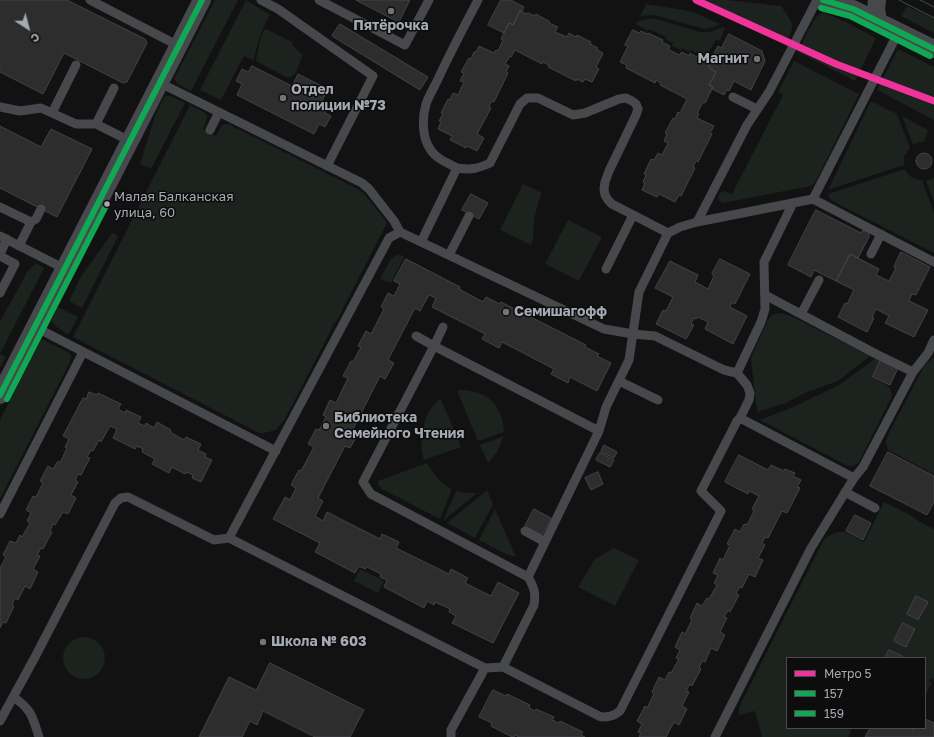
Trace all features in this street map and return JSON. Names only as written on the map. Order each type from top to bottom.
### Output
[{"type":"street","points":[[1,390],[35,327],[202,0]]},
{"type":"street","points":[[823,0],[853,9],[934,49]]},
{"type":"street","points":[[877,0],[876,9],[878,21]]},
{"type":"lane","points":[[90,0],[179,46]]},
{"type":"lane","points":[[261,0],[278,9],[374,76],[327,166]]},
{"type":"lane","points":[[319,0],[405,45],[429,0]]},
{"type":"lane","points":[[478,0],[426,104],[424,130],[430,150],[439,158],[457,168],[469,170],[480,168],[490,163],[520,104],[528,98],[538,98],[573,115],[585,113],[619,98],[626,98],[636,104],[638,109],[608,171],[604,189],[605,194],[612,204],[668,233]]},
{"type":"lane","points":[[697,222],[747,125],[769,92],[817,0]]},
{"type":"lane","points":[[813,199],[899,31]]},
{"type":"lane","points":[[52,113],[76,65]]},
{"type":"lane","points":[[0,721],[114,503],[121,498],[128,497],[214,540],[230,538],[485,668],[503,667],[601,717],[608,717],[620,711],[721,511],[701,491],[748,400],[750,392],[747,385],[737,373],[724,370],[655,336],[604,329],[400,232],[394,221],[369,188],[362,183],[160,83]]},
{"type":"lane","points":[[96,124],[114,88]]},
{"type":"lane","points":[[733,96],[757,109]]},
{"type":"lane","points":[[0,108],[20,111],[41,108],[76,124],[96,124],[130,141]]},
{"type":"lane","points":[[210,130],[219,112]]},
{"type":"lane","points":[[421,242],[457,168]]},
{"type":"lane","points":[[528,577],[600,431],[606,407],[629,360],[639,292],[668,233],[680,227],[697,222],[813,199],[934,262]]},
{"type":"lane","points":[[737,373],[762,322],[765,309],[764,262],[793,203]]},
{"type":"lane","points":[[0,207],[31,222]]},
{"type":"lane","points":[[19,246],[31,222],[36,219],[41,208]]},
{"type":"lane","points":[[606,269],[633,215]]},
{"type":"lane","points":[[449,255],[469,216]]},
{"type":"lane","points":[[230,538],[389,238],[400,232]]},
{"type":"lane","points":[[871,254],[881,234]]},
{"type":"lane","points":[[0,293],[15,264],[0,255],[4,238],[64,269]]},
{"type":"lane","points":[[801,314],[819,280]]},
{"type":"lane","points":[[765,296],[913,372]]},
{"type":"lane","points":[[35,327],[276,451]]},
{"type":"lane","points":[[443,327],[363,482],[371,494],[528,577],[534,586],[534,606],[503,667]]},
{"type":"lane","points":[[416,336],[600,431]]},
{"type":"lane","points":[[715,737],[811,548],[845,492],[863,467],[913,372],[931,352],[934,340]]},
{"type":"lane","points":[[0,514],[83,352]]},
{"type":"lane","points":[[619,381],[658,400]]},
{"type":"lane","points":[[740,418],[854,478]]},
{"type":"lane","points":[[845,492],[875,508]]},
{"type":"lane","points":[[525,531],[545,542]]},
{"type":"lane","points":[[451,737],[451,730],[485,668]]},
{"type":"lane","points":[[13,697],[28,709],[33,718],[39,737]]},
{"type":"shaded area","points":[[215,0],[238,0],[191,91],[178,84],[174,79]]},
{"type":"shaded area","points":[[246,0],[270,15],[260,36],[254,60],[244,56],[221,100],[200,90]]},
{"type":"shaded area","points":[[689,0],[728,0],[781,6],[791,21],[791,33],[785,45],[698,2]]},
{"type":"shaded area","points":[[646,4],[684,10],[720,24],[705,29],[653,15],[640,16]]},
{"type":"shaded area","points":[[907,6],[934,19],[934,33],[901,16]]},
{"type":"shaded area","points":[[823,12],[876,38],[855,81],[798,52],[812,24],[819,14]]},
{"type":"shaded area","points":[[653,18],[700,32],[710,32],[723,27],[725,28],[720,41],[716,40],[705,57],[690,50],[689,52],[682,48],[681,50],[672,46],[673,43],[665,39],[666,37],[649,29],[648,31],[636,24],[637,21]]},
{"type":"shaded area","points":[[266,29],[292,42],[293,46],[303,55],[296,72],[291,77],[286,77],[256,61],[260,40],[264,30]]},
{"type":"shaded area","points":[[898,49],[934,67],[934,120],[877,90]]},
{"type":"shaded area","points":[[794,61],[859,94],[815,183],[811,186],[723,203],[719,201],[718,196],[724,191],[732,194],[783,95],[778,92]]},
{"type":"shaded area","points":[[165,96],[171,96],[185,103],[151,169],[140,164],[155,116]]},
{"type":"shaded area","points":[[871,101],[897,114],[910,148],[904,156],[904,165],[828,190]]},
{"type":"shaded area","points":[[190,105],[204,112],[207,116],[203,129],[216,136],[222,125],[230,125],[358,189],[365,195],[387,223],[335,324],[334,323],[332,325],[333,326],[285,419],[276,430],[264,433],[259,433],[73,337]]},
{"type":"shaded area","points":[[902,116],[928,130],[924,142],[919,142],[913,145]]},
{"type":"shaded area","points":[[905,169],[912,177],[922,180],[934,213],[934,253],[834,202],[829,198],[828,194]]},
{"type":"shaded area","points":[[934,178],[934,202],[926,181]]},
{"type":"shaded area","points":[[523,184],[542,193],[536,213],[531,245],[500,230]]},
{"type":"shaded area","points":[[568,220],[602,237],[579,281],[545,264]]},
{"type":"shaded area","points":[[112,233],[118,236],[82,308],[69,301],[82,275]]},
{"type":"shaded area","points":[[399,254],[404,257],[391,283],[380,279],[391,259]]},
{"type":"shaded area","points":[[36,263],[44,268],[0,354],[0,322],[27,272]]},
{"type":"shaded area","points":[[58,307],[78,317],[70,332],[67,334],[54,325],[51,321]]},
{"type":"shaded area","points":[[779,313],[793,317],[870,356],[838,381],[805,393],[786,403],[757,412],[751,359],[768,320],[772,315]]},
{"type":"shaded area","points":[[41,340],[44,340],[69,353],[71,355],[70,362],[0,499],[0,420]]},
{"type":"shaded area","points":[[0,354],[6,357],[0,367]]},
{"type":"shaded area","points":[[876,358],[880,361],[873,378],[888,387],[892,392],[892,396],[859,462],[855,465],[846,465],[760,420],[791,408],[839,385]]},
{"type":"shaded area","points":[[934,358],[934,474],[888,450],[886,442],[889,433],[924,366]]},
{"type":"shaded area","points":[[461,390],[479,393],[492,401],[500,414],[504,432],[478,441],[457,391]]},
{"type":"shaded area","points":[[441,399],[461,447],[424,460],[422,452],[422,435],[426,418],[430,410]]},
{"type":"shaded area","points":[[504,436],[497,452],[488,463],[480,445]]},
{"type":"shaded area","points":[[427,463],[438,478],[452,489],[440,519],[382,489],[378,483],[378,481]]},
{"type":"shaded area","points":[[487,490],[493,504],[475,538],[447,523]]},
{"type":"shaded area","points":[[456,491],[477,493],[443,521]]},
{"type":"shaded area","points":[[884,502],[934,529],[934,680],[930,678],[929,682],[932,683],[926,694],[926,657],[786,657],[786,729],[852,729],[848,737],[762,737],[755,711],[739,715],[739,709],[823,541],[832,534],[845,532],[864,542]]},
{"type":"shaded area","points":[[495,509],[516,557],[506,554],[479,540]]},
{"type":"shaded area","points":[[614,548],[639,560],[615,606],[578,587],[595,559]]},
{"type":"shaded area","points":[[360,569],[384,581],[378,593],[354,581]]},
{"type":"shaded area","points":[[80,637],[88,637],[96,640],[102,646],[105,658],[102,670],[96,676],[88,679],[80,679],[72,676],[66,670],[63,662],[63,654],[66,646],[72,640]]},
{"type":"building","points":[[0,0],[67,0],[145,39],[147,43],[127,82],[123,83],[64,53],[43,94],[0,72]]},
{"type":"building","name":"Пятёрочка","points":[[356,0],[410,0],[399,22]]},
{"type":"building","points":[[501,0],[511,0],[524,7],[522,11],[520,11],[513,25],[509,23],[504,33],[488,25]]},
{"type":"building","points":[[520,11],[535,16],[536,14],[550,22],[549,23],[558,27],[555,32],[567,37],[569,33],[576,37],[577,35],[591,42],[590,44],[598,48],[597,50],[603,53],[596,67],[599,69],[592,82],[585,79],[583,82],[577,79],[576,81],[548,67],[549,65],[543,62],[542,64],[515,50],[505,64],[509,66],[506,72],[508,73],[494,102],[492,101],[489,106],[491,108],[477,134],[484,138],[477,151],[467,146],[466,148],[450,140],[452,136],[438,129],[441,122],[439,121],[443,114],[441,113],[448,99],[450,100],[453,93],[458,95],[464,82],[460,81],[464,73],[461,72],[469,58],[471,59],[479,46],[494,53],[496,50],[498,51],[503,40],[501,39],[509,23],[513,25]]},
{"type":"building","points":[[340,24],[428,77],[420,90],[332,36]]},
{"type":"building","points":[[633,30],[639,33],[641,31],[647,34],[648,33],[663,40],[662,42],[670,46],[668,49],[679,55],[682,52],[689,56],[690,53],[704,61],[710,66],[709,68],[716,72],[709,85],[713,87],[705,103],[703,102],[697,113],[699,114],[697,118],[714,126],[710,133],[712,134],[698,162],[696,161],[693,167],[695,168],[681,196],[679,195],[675,202],[659,194],[657,197],[642,190],[646,175],[644,174],[651,159],[654,160],[658,153],[662,155],[668,143],[664,141],[667,134],[665,133],[673,118],[675,119],[678,112],[680,113],[687,99],[660,85],[661,83],[656,80],[655,83],[626,68],[627,65],[620,62],[628,46],[625,45]]},
{"type":"building","points":[[729,34],[762,51],[765,61],[751,90],[734,81],[729,91],[727,90],[724,95],[712,89],[713,87],[709,85],[716,72],[709,68],[710,66],[708,65],[718,46],[721,48]]},
{"type":"building","name":"Отдел полиции №73","points":[[252,66],[292,86],[298,74],[328,89],[322,101],[329,104],[325,113],[331,116],[325,127],[319,124],[314,134],[237,95],[242,84],[236,81],[242,69],[248,72]]},
{"type":"building","points":[[0,126],[41,147],[51,129],[92,149],[57,217],[0,188]]},
{"type":"building","points":[[921,153],[927,153],[932,158],[930,167],[927,169],[921,169],[916,164],[916,158]]},
{"type":"building","points":[[471,194],[488,203],[479,219],[462,210]]},
{"type":"building","points":[[816,210],[861,233],[863,230],[869,233],[869,237],[858,258],[850,254],[836,281],[814,270],[811,277],[788,265]]},
{"type":"building","points":[[901,252],[930,267],[916,295],[912,294],[909,301],[928,310],[914,337],[885,323],[889,316],[876,309],[872,317],[874,318],[867,332],[838,317],[854,290],[836,281],[850,254],[879,269],[876,275],[889,281],[896,268],[894,267]]},
{"type":"building","points":[[406,259],[460,287],[459,289],[483,302],[486,297],[500,304],[501,302],[586,345],[585,347],[599,354],[597,356],[611,363],[597,391],[570,377],[568,383],[551,374],[554,369],[502,342],[499,348],[482,339],[485,334],[432,307],[436,298],[429,295],[420,311],[415,308],[388,360],[394,363],[385,379],[380,376],[353,429],[359,432],[350,448],[345,446],[318,498],[323,501],[315,516],[323,521],[327,512],[380,539],[382,534],[399,542],[396,548],[449,574],[451,569],[468,578],[465,583],[491,596],[498,582],[519,593],[493,643],[452,623],[456,616],[449,612],[450,609],[435,602],[434,605],[427,601],[424,608],[384,587],[387,580],[380,577],[381,574],[367,567],[365,569],[359,566],[355,573],[315,552],[320,543],[273,519],[285,497],[290,500],[296,488],[291,485],[299,470],[301,471],[314,447],[308,444],[316,429],[319,430],[326,417],[323,415],[330,400],[336,403],[348,378],[343,376],[361,347],[358,346],[366,331],[371,334],[384,309],[381,307],[388,293],[394,296],[400,284],[394,281]]},
{"type":"building","points":[[720,259],[750,274],[735,304],[732,302],[730,307],[747,316],[733,344],[705,329],[708,322],[698,317],[696,319],[694,318],[691,324],[694,325],[686,339],[656,324],[663,310],[666,311],[673,297],[655,288],[670,261],[698,275],[695,282],[708,289],[714,276],[712,274]]},
{"type":"building","points":[[881,359],[898,368],[890,385],[873,377]]},
{"type":"building","points":[[89,392],[97,395],[98,393],[121,404],[118,409],[125,413],[126,410],[141,417],[138,423],[145,426],[146,423],[154,428],[157,422],[184,440],[186,437],[201,444],[198,450],[206,454],[205,457],[212,460],[201,482],[192,478],[193,475],[187,472],[185,474],[172,467],[169,473],[152,464],[155,459],[142,452],[143,449],[137,446],[135,449],[113,438],[117,429],[110,426],[101,442],[99,440],[93,451],[91,450],[87,457],[90,458],[81,475],[78,474],[75,480],[78,482],[71,495],[76,498],[68,514],[63,512],[55,525],[53,524],[50,531],[52,532],[43,549],[41,548],[37,555],[40,556],[33,569],[38,572],[30,589],[25,586],[18,600],[15,598],[12,605],[14,606],[6,623],[3,622],[0,628],[0,568],[6,557],[3,555],[10,541],[16,543],[20,535],[22,537],[30,523],[27,521],[31,513],[26,510],[33,496],[36,497],[43,483],[40,481],[48,466],[53,469],[58,461],[60,463],[67,448],[65,447],[69,439],[63,436],[83,398],[86,399]]},
{"type":"building","points":[[604,445],[617,452],[614,458],[601,452]]},
{"type":"building","points":[[888,452],[934,476],[934,502],[927,515],[870,486]]},
{"type":"building","points":[[600,453],[614,460],[610,467],[596,460]]},
{"type":"building","points":[[739,455],[768,470],[771,465],[784,471],[785,469],[795,473],[793,476],[801,480],[797,487],[800,488],[787,513],[782,511],[768,538],[765,537],[762,543],[765,545],[758,558],[763,560],[755,577],[749,574],[742,588],[740,587],[736,593],[739,595],[730,612],[728,610],[724,617],[727,618],[720,632],[725,635],[717,651],[711,648],[705,662],[702,661],[699,668],[701,669],[692,686],[690,684],[686,691],[689,692],[682,706],[687,709],[679,725],[674,722],[666,737],[639,737],[641,733],[638,732],[642,724],[637,721],[645,706],[647,708],[654,694],[652,692],[659,677],[665,680],[669,672],[671,673],[679,659],[676,658],[680,650],[675,647],[682,632],[685,634],[692,620],[690,618],[697,603],[702,606],[707,598],[709,599],[717,585],[714,583],[718,575],[713,573],[720,558],[723,560],[730,545],[727,544],[735,529],[740,532],[744,524],[747,525],[754,511],[752,509],[759,496],[749,491],[748,494],[725,482]]},
{"type":"building","points":[[598,472],[603,484],[591,490],[585,478]]},
{"type":"building","points":[[534,509],[551,518],[542,535],[525,526]]},
{"type":"building","points":[[855,515],[871,523],[863,540],[846,531]]},
{"type":"building","points":[[916,596],[928,602],[918,620],[907,614]]},
{"type":"building","points":[[903,623],[915,629],[906,647],[894,641]]},
{"type":"building","points":[[889,650],[902,656],[902,657],[886,657]]},
{"type":"building","points":[[270,663],[364,710],[350,737],[315,737],[263,711],[257,725],[250,721],[242,737],[199,737],[229,677],[256,690]]},
{"type":"building","points":[[493,690],[506,696],[507,694],[530,705],[529,708],[535,711],[536,709],[554,717],[552,720],[559,723],[560,721],[583,732],[581,735],[585,737],[519,737],[515,735],[512,737],[491,726],[492,723],[479,717]]},
{"type":"building","points":[[926,719],[934,723],[934,737],[865,737],[869,729],[926,729]]},
{"type":"tram line","points":[[899,0],[934,18]]},
{"type":"tram line","points":[[920,0],[934,7]]},
{"type":"metro line","name":"5","points":[[696,0],[836,64],[934,101]]},
{"type":"transit line","name":"157","points":[[0,395],[202,0]]},
{"type":"transit line","name":"157","points":[[823,0],[853,9],[934,49]]},
{"type":"transit line","name":"159","points":[[821,8],[850,16],[930,56]]},
{"type":"transit line","name":"159","points":[[7,399],[107,204]]},
{"type":"place","name":"Пятёрочка","points":[[391,11]]},
{"type":"place","name":"Магнит","points":[[757,59]]},
{"type":"place","name":"Отдел полиции №73","points":[[283,98]]},
{"type":"place","name":"Малая Балканская улица, 60","points":[[107,204]]},
{"type":"place","name":"Семишагофф","points":[[506,312]]},
{"type":"place","name":"Библиотека Семейного Чтения","points":[[326,426]]},
{"type":"place","name":"Школа № 603","points":[[263,642]]}]
